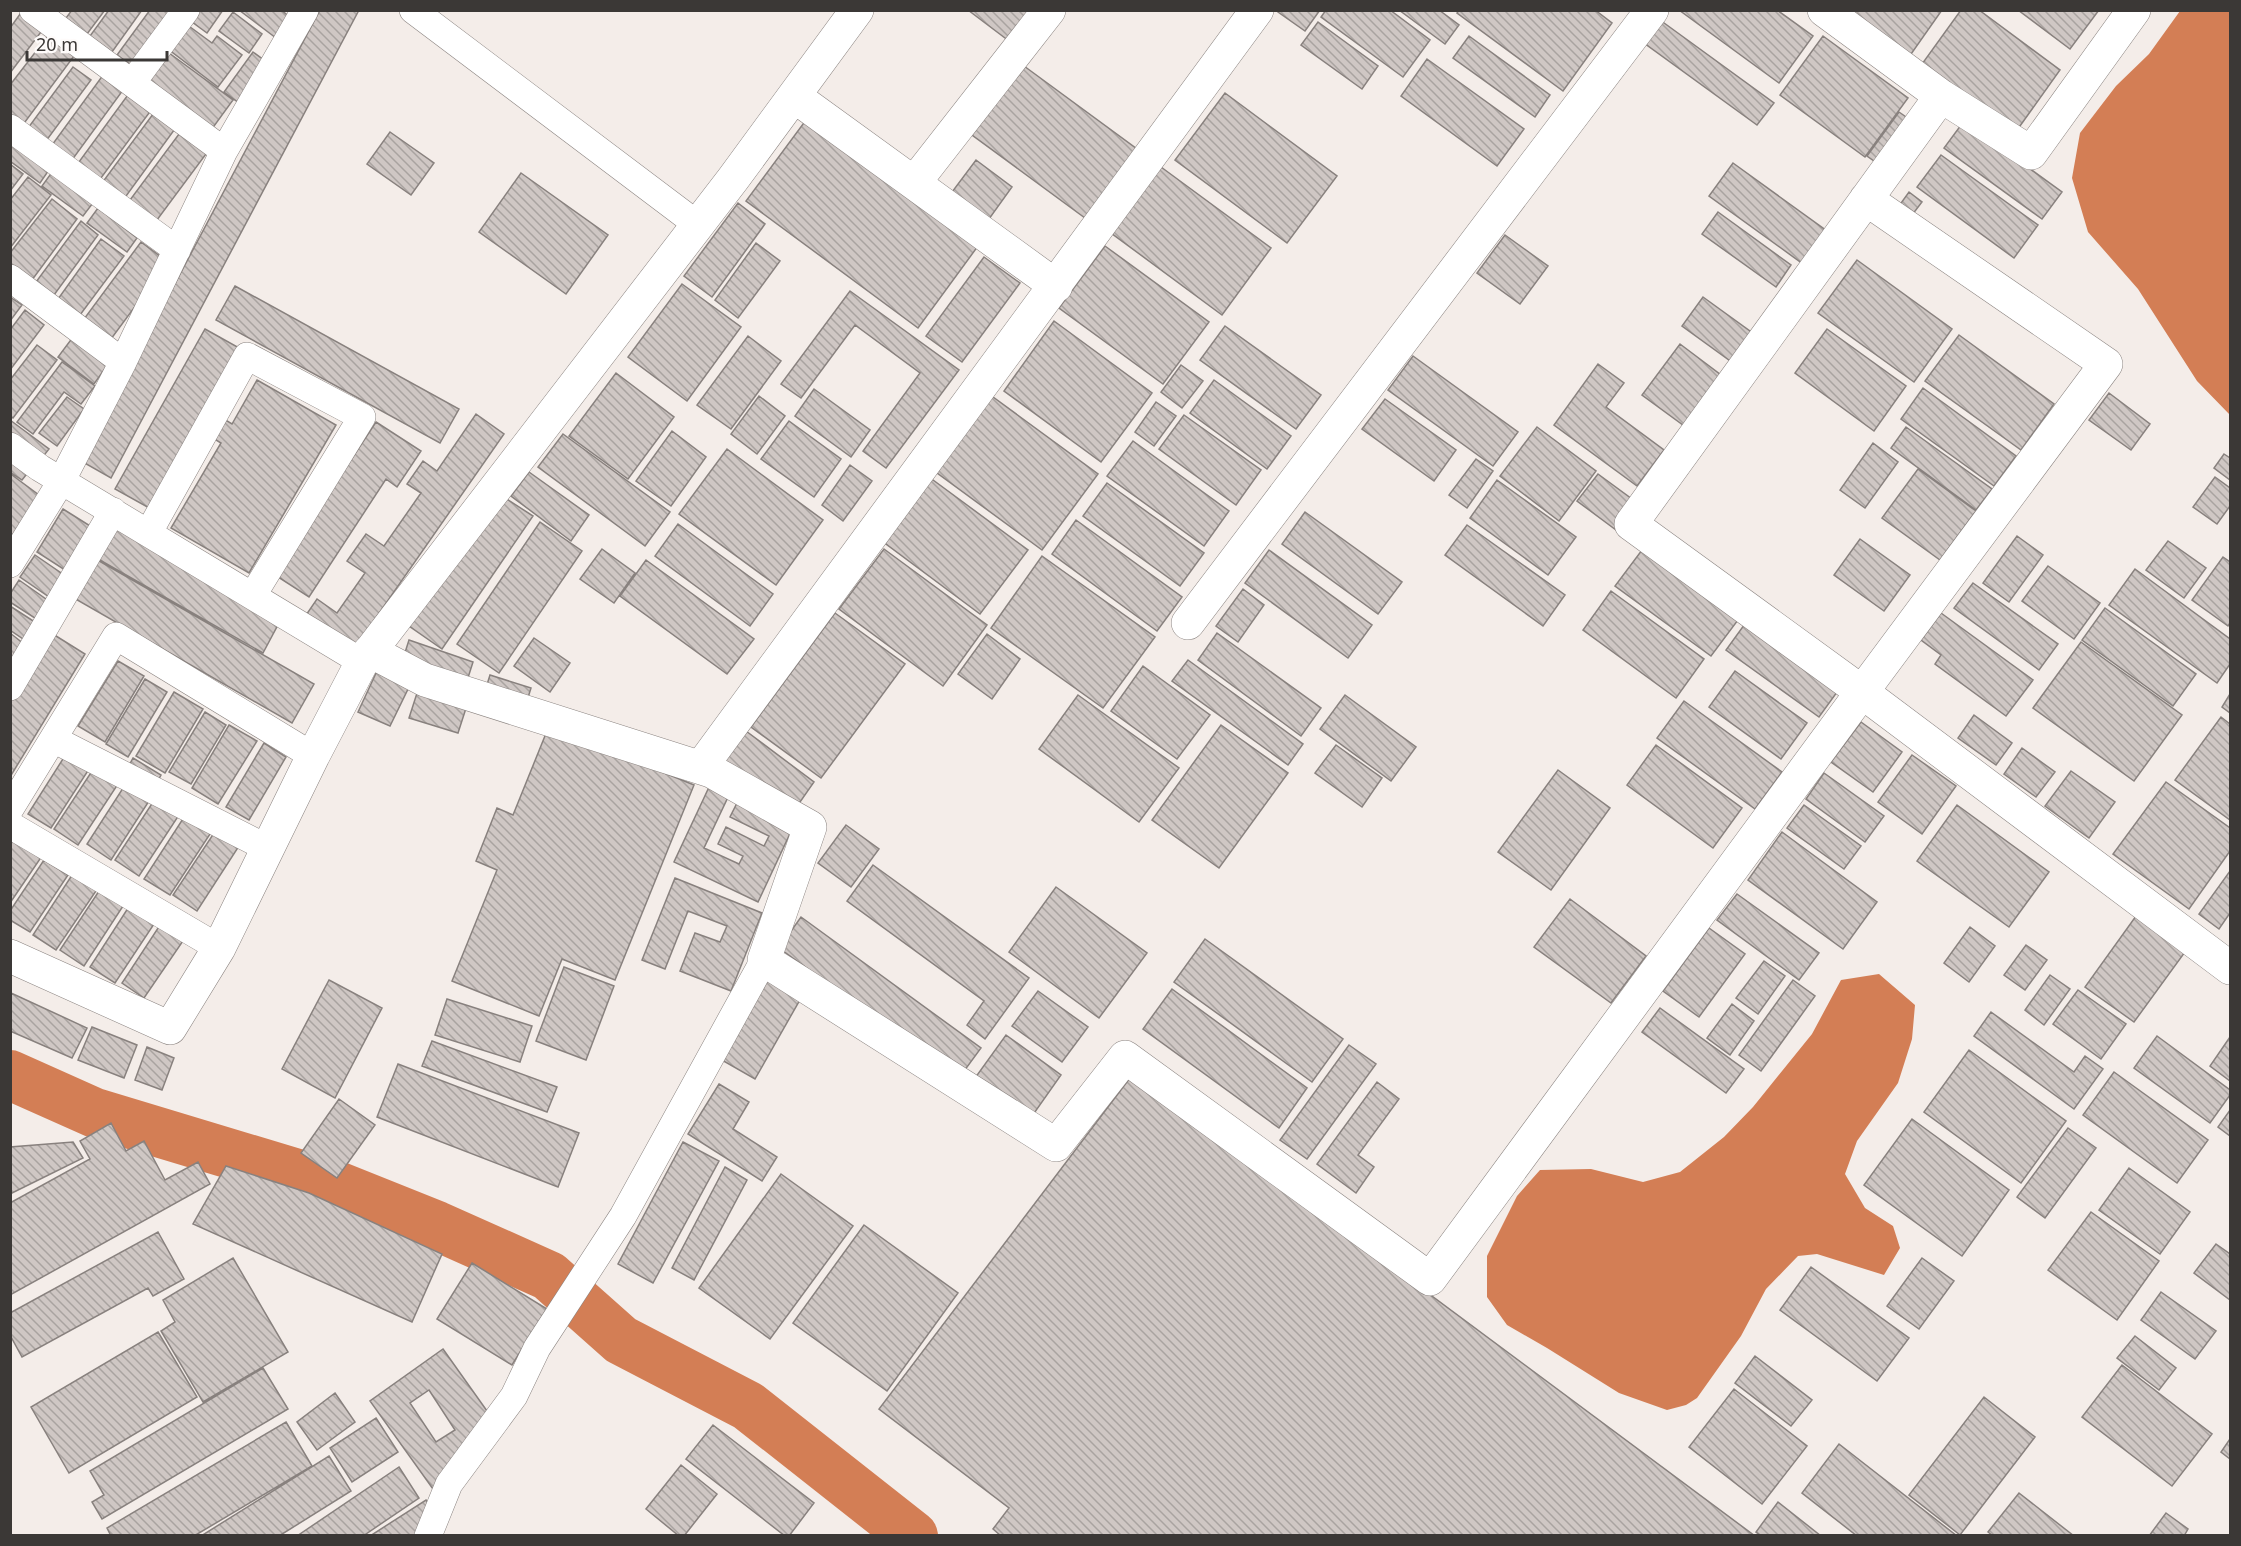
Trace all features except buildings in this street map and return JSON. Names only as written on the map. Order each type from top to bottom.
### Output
[{"type":"street","points":[[10,956],[170,1028],[219,948],[313,756],[366,656],[698,225],[857,10]]},
{"type":"street","points":[[914,183],[1049,10]]},
{"type":"street","points":[[701,767],[1257,10]]},
{"type":"street","points":[[1188,623],[1652,10]]},
{"type":"street","points":[[1824,10],[1941,96],[2031,153],[2134,10]]},
{"type":"street","points":[[794,96],[1056,286]]},
{"type":"street","points":[[1941,96],[1630,524],[1862,692],[2230,968]]},
{"type":"street","points":[[366,656],[425,680],[701,767],[810,827],[764,960],[1056,1145],[1125,1058],[1431,1280],[1862,692],[2106,364],[1866,199]]},
{"type":"lane","points":[[33,10],[224,151]]},
{"type":"lane","points":[[132,83],[186,10]]},
{"type":"lane","points":[[10,564],[62,480],[123,362],[224,151],[305,10]]},
{"type":"lane","points":[[413,10],[698,225]]},
{"type":"lane","points":[[10,128],[177,250]]},
{"type":"lane","points":[[10,278],[123,362]]},
{"type":"lane","points":[[148,532],[247,356],[362,417],[253,595]]},
{"type":"lane","points":[[10,446],[40,468],[253,595],[366,656]]},
{"type":"lane","points":[[10,687],[113,511]]},
{"type":"lane","points":[[10,809],[116,636],[313,756]]},
{"type":"lane","points":[[53,740],[267,848]]},
{"type":"lane","points":[[10,825],[219,948]]},
{"type":"lane","points":[[428,1536],[449,1484],[514,1396],[537,1348],[623,1216],[764,960]]},
{"type":"shaded area","points":[[2180,11],[2230,11],[2230,415],[2197,381],[2138,289],[2088,232],[2072,178],[2080,133],[2116,86],[2149,54]]},
{"type":"shaded area","points":[[1879,974],[1915,1005],[1912,1039],[1898,1083],[1857,1141],[1845,1174],[1865,1208],[1893,1226],[1900,1248],[1884,1275],[1817,1254],[1798,1256],[1766,1289],[1741,1336],[1697,1398],[1686,1405],[1667,1410],[1619,1393],[1507,1325],[1487,1297],[1487,1256],[1517,1196],[1540,1170],[1591,1169],[1643,1182],[1680,1172],[1724,1137],[1753,1107],[1812,1034],[1841,980]]},
{"type":"waterway","points":[[10,1075],[95,1113],[337,1186],[437,1226],[549,1276],[621,1340],[748,1406],[913,1536]]}]
